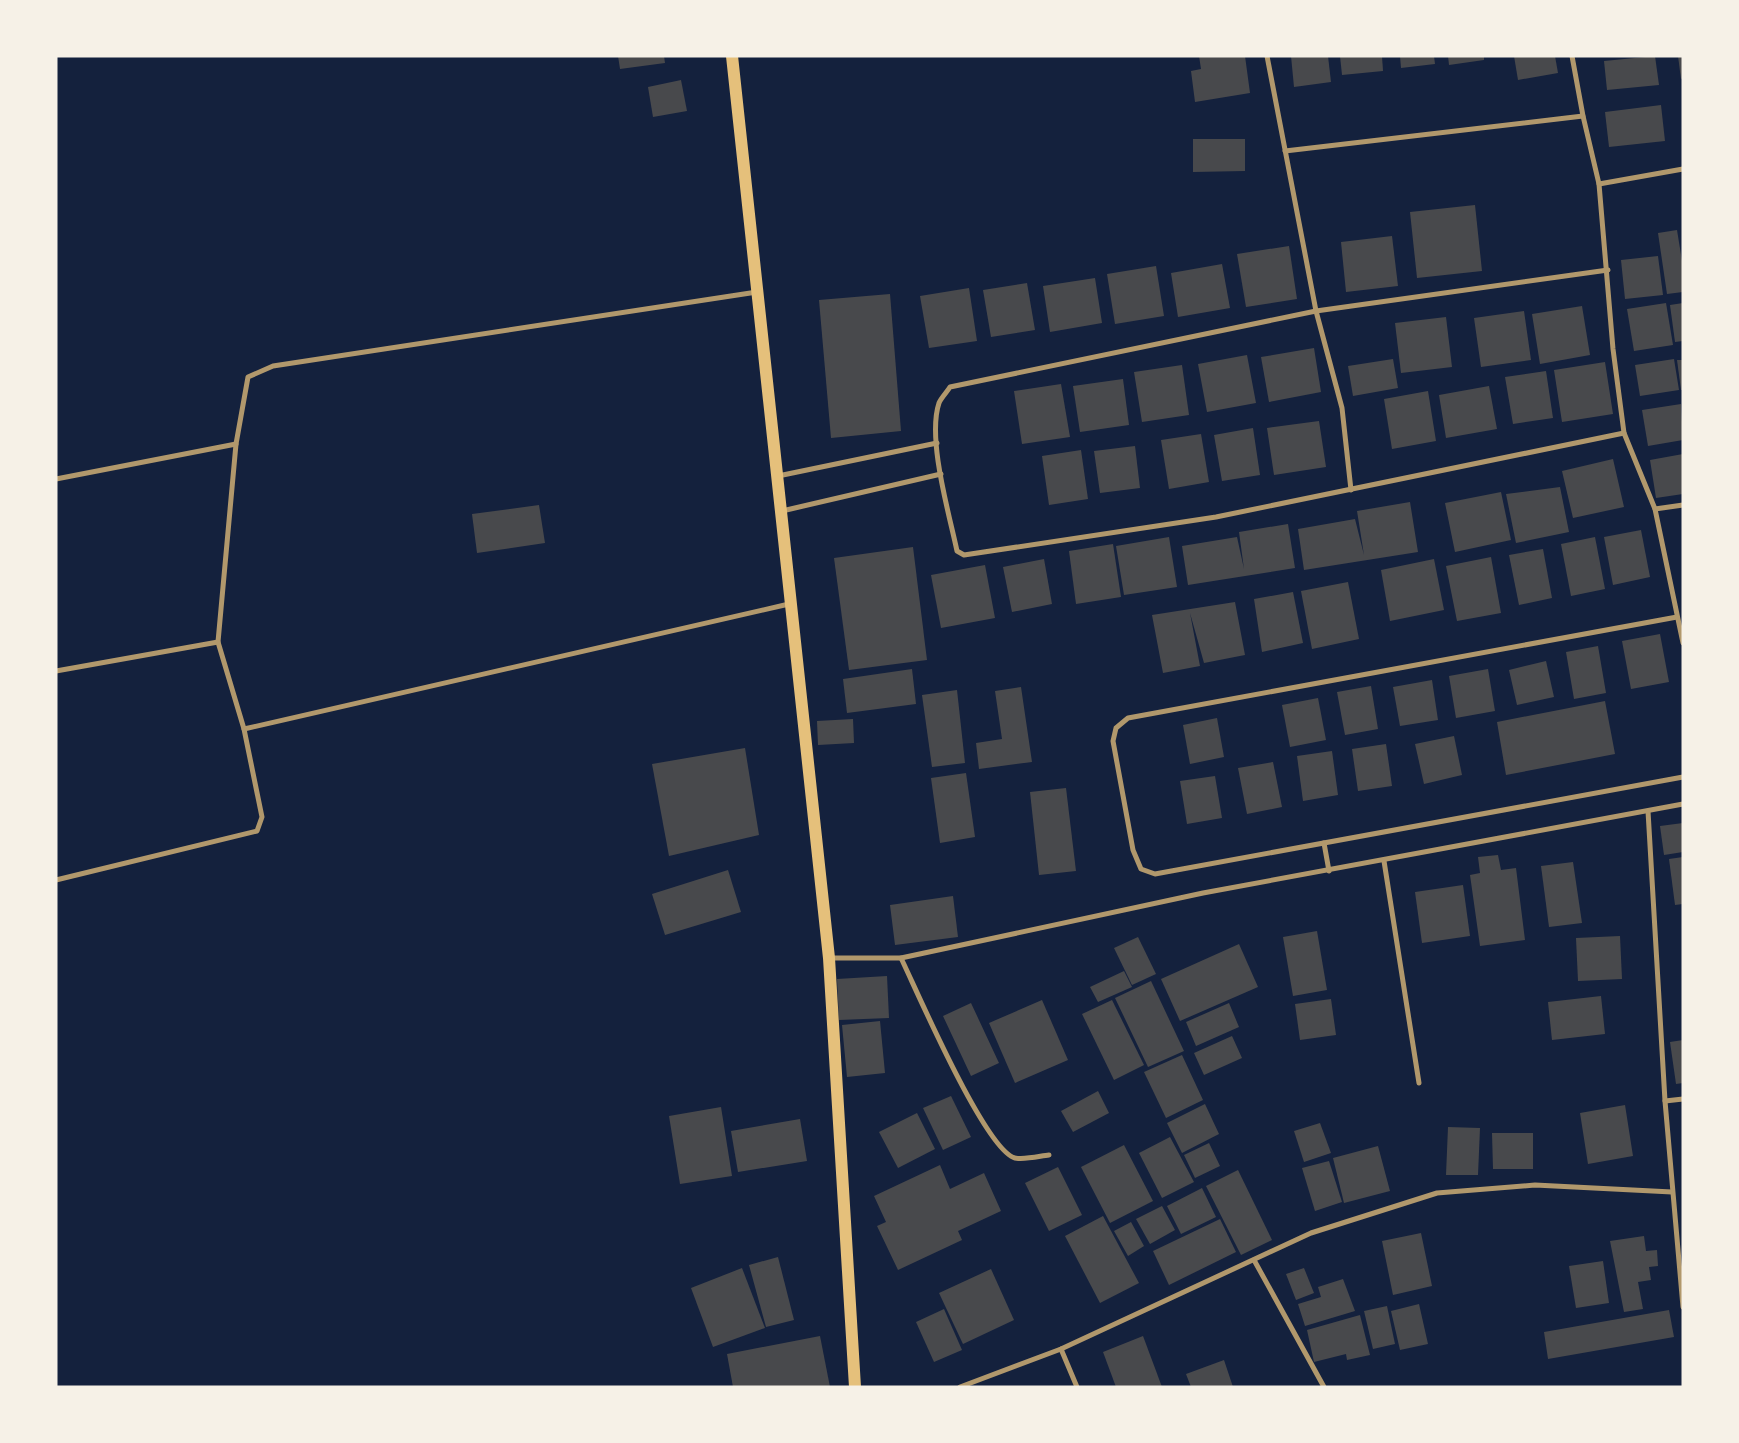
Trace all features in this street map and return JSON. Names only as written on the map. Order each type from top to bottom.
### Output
[{"type":"main road","points":[[732,56],[829,958],[855,1387]]},
{"type":"street","points":[[1267,56],[1316,311],[1342,408],[1351,490]]},
{"type":"street","points":[[1572,56],[1583,116],[1599,184],[1608,270],[1613,349],[1624,433],[1655,509],[1683,643]]},
{"type":"street","points":[[1285,151],[1583,116]]},
{"type":"street","points":[[1599,184],[1683,169]]},
{"type":"street","points":[[1608,270],[1316,311],[950,387],[940,402],[936,428],[937,443],[941,474],[957,551],[964,555],[1216,517],[1624,433]]},
{"type":"street","points":[[56,880],[257,831],[262,817],[244,729],[218,642],[236,444],[248,377],[273,366],[758,292]]},
{"type":"street","points":[[778,476],[937,443]]},
{"type":"street","points":[[56,479],[236,444]]},
{"type":"street","points":[[782,511],[941,474]]},
{"type":"street","points":[[1655,509],[1683,505]]},
{"type":"street","points":[[244,729],[791,604]]},
{"type":"street","points":[[1677,617],[1128,718],[1116,728],[1113,741],[1133,850],[1141,869],[1155,874],[1683,777]]},
{"type":"street","points":[[56,671],[218,642]]},
{"type":"street","points":[[829,958],[901,958],[1203,893],[1384,861],[1683,804]]},
{"type":"street","points":[[1648,811],[1672,1192],[1683,1307]]},
{"type":"street","points":[[1324,843],[1329,871]]},
{"type":"street","points":[[1384,861],[1419,1083]]},
{"type":"street","points":[[901,958],[960,1082],[1002,1150],[1016,1158],[1049,1155]]},
{"type":"street","points":[[1666,1101],[1683,1098]]},
{"type":"street","points":[[960,1387],[1061,1348],[1310,1233],[1437,1193],[1535,1184],[1672,1192]]},
{"type":"street","points":[[1254,1260],[1324,1387]]},
{"type":"street","points":[[1061,1348],[1077,1387]]},
{"type":"building","points":[[618,56],[664,56],[665,63],[620,69]]},
{"type":"building","points":[[1199,56],[1245,56],[1250,93],[1195,102],[1191,71],[1201,69]]},
{"type":"building","points":[[1291,56],[1328,56],[1331,82],[1294,87]]},
{"type":"building","points":[[1340,56],[1382,56],[1383,71],[1342,75]]},
{"type":"building","points":[[1400,56],[1434,56],[1435,64],[1401,68]]},
{"type":"building","points":[[1448,56],[1484,56],[1484,60],[1449,65]]},
{"type":"building","points":[[1514,56],[1555,56],[1558,73],[1518,80]]},
{"type":"building","points":[[1655,56],[1659,85],[1607,90],[1604,61]]},
{"type":"building","points":[[1678,56],[1683,56],[1683,78],[1681,79]]},
{"type":"building","points":[[681,80],[687,111],[653,117],[648,87]]},
{"type":"building","points":[[1661,105],[1665,141],[1609,147],[1605,112]]},
{"type":"building","points":[[1193,139],[1245,139],[1245,171],[1193,172]]},
{"type":"building","points":[[1475,205],[1482,271],[1417,278],[1410,212]]},
{"type":"building","points":[[1677,230],[1683,267],[1683,292],[1667,294],[1658,233]]},
{"type":"building","points":[[1392,236],[1398,286],[1346,292],[1341,242]]},
{"type":"building","points":[[1289,246],[1297,299],[1246,307],[1237,254]]},
{"type":"building","points":[[1658,256],[1663,295],[1625,299],[1621,260]]},
{"type":"building","points":[[1222,264],[1230,308],[1178,317],[1171,273]]},
{"type":"building","points":[[1156,266],[1164,316],[1115,324],[1107,274]]},
{"type":"building","points":[[1095,278],[1102,323],[1050,332],[1043,286]]},
{"type":"building","points":[[1027,283],[1035,330],[991,337],[983,290]]},
{"type":"building","points":[[969,288],[977,341],[929,348],[920,296]]},
{"type":"building","points":[[890,294],[901,431],[831,438],[819,300]]},
{"type":"building","points":[[1666,303],[1673,345],[1634,351],[1627,309]]},
{"type":"building","points":[[1683,303],[1683,341],[1675,342],[1670,305]]},
{"type":"building","points":[[1582,306],[1590,355],[1540,364],[1532,314]]},
{"type":"building","points":[[1524,311],[1531,360],[1481,367],[1474,318]]},
{"type":"building","points":[[1446,317],[1452,367],[1401,373],[1395,323]]},
{"type":"building","points":[[1314,348],[1321,392],[1269,402],[1261,357]]},
{"type":"building","points":[[1247,355],[1256,403],[1207,412],[1198,364]]},
{"type":"building","points":[[1393,359],[1398,388],[1353,396],[1348,366]]},
{"type":"building","points":[[1674,359],[1679,390],[1640,396],[1635,365]]},
{"type":"building","points":[[1677,360],[1683,360],[1683,390],[1681,390]]},
{"type":"building","points":[[1605,362],[1613,414],[1562,422],[1554,370]]},
{"type":"building","points":[[1182,365],[1189,415],[1142,422],[1134,372]]},
{"type":"building","points":[[1546,371],[1553,418],[1513,424],[1505,377]]},
{"type":"building","points":[[1123,379],[1129,425],[1080,432],[1073,386]]},
{"type":"building","points":[[1061,384],[1070,437],[1022,444],[1014,391]]},
{"type":"building","points":[[1489,386],[1497,429],[1446,438],[1439,395]]},
{"type":"building","points":[[1428,391],[1436,441],[1392,449],[1384,399]]},
{"type":"building","points":[[1681,404],[1683,440],[1648,446],[1642,410]]},
{"type":"building","points":[[1319,421],[1326,467],[1274,475],[1267,428]]},
{"type":"building","points":[[1253,428],[1260,475],[1222,481],[1214,435]]},
{"type":"building","points":[[1201,434],[1209,482],[1169,489],[1161,440]]},
{"type":"building","points":[[1135,446],[1140,488],[1100,493],[1094,451]]},
{"type":"building","points":[[1081,450],[1088,499],[1049,505],[1042,456]]},
{"type":"building","points":[[1683,454],[1683,494],[1656,498],[1650,460]]},
{"type":"building","points":[[1613,459],[1624,507],[1573,518],[1562,471]]},
{"type":"building","points":[[1560,487],[1569,532],[1516,543],[1506,494]]},
{"type":"building","points":[[1501,492],[1511,540],[1455,552],[1445,503]]},
{"type":"building","points":[[1410,502],[1418,552],[1304,570],[1298,529],[1355,519],[1364,555],[1357,511]]},
{"type":"building","points":[[539,505],[545,543],[477,553],[472,514]]},
{"type":"building","points":[[1288,524],[1295,568],[1188,585],[1182,546],[1237,537],[1244,569],[1239,532]]},
{"type":"building","points":[[1641,530],[1650,577],[1613,585],[1604,537]]},
{"type":"building","points":[[1169,537],[1177,587],[1124,595],[1116,546]]},
{"type":"building","points":[[1595,537],[1605,589],[1571,596],[1561,544]]},
{"type":"building","points":[[1113,544],[1121,597],[1076,604],[1069,551]]},
{"type":"building","points":[[913,547],[927,660],[849,670],[834,558]]},
{"type":"building","points":[[1543,549],[1552,598],[1519,605],[1509,555]]},
{"type":"building","points":[[1491,557],[1501,613],[1457,621],[1446,566]]},
{"type":"building","points":[[1044,559],[1052,604],[1012,612],[1003,567]]},
{"type":"building","points":[[1434,559],[1444,610],[1390,621],[1381,570]]},
{"type":"building","points":[[985,565],[995,618],[941,628],[931,575]]},
{"type":"building","points":[[1348,582],[1359,639],[1312,649],[1301,591]]},
{"type":"building","points":[[1293,592],[1303,643],[1262,652],[1254,599]]},
{"type":"building","points":[[1235,602],[1245,655],[1204,663],[1190,613],[1200,666],[1163,673],[1152,615]]},
{"type":"building","points":[[1660,634],[1669,682],[1631,689],[1622,641]]},
{"type":"building","points":[[1598,646],[1606,693],[1574,699],[1566,652]]},
{"type":"building","points":[[1546,661],[1554,697],[1517,705],[1509,670]]},
{"type":"building","points":[[912,669],[916,704],[847,713],[843,679]]},
{"type":"building","points":[[1488,669],[1495,711],[1456,718],[1449,676]]},
{"type":"building","points":[[1432,680],[1438,720],[1400,726],[1393,687]]},
{"type":"building","points":[[1371,686],[1378,729],[1345,735],[1337,692]]},
{"type":"building","points":[[1021,687],[1032,762],[979,769],[976,743],[1002,739],[995,691]]},
{"type":"building","points":[[957,690],[965,763],[932,767],[922,695]]},
{"type":"building","points":[[1318,698],[1326,740],[1290,747],[1282,705]]},
{"type":"building","points":[[1605,701],[1615,754],[1506,775],[1497,722]]},
{"type":"building","points":[[1217,718],[1224,757],[1190,764],[1183,725]]},
{"type":"building","points":[[853,719],[854,743],[818,745],[817,721]]},
{"type":"building","points":[[1454,736],[1462,775],[1424,784],[1415,744]]},
{"type":"building","points":[[1386,744],[1392,786],[1358,791],[1352,749]]},
{"type":"building","points":[[745,748],[759,835],[669,856],[652,764]]},
{"type":"building","points":[[1332,751],[1338,795],[1303,801],[1297,756]]},
{"type":"building","points":[[1273,762],[1282,807],[1247,814],[1238,768]]},
{"type":"building","points":[[966,773],[975,837],[940,843],[931,778]]},
{"type":"building","points":[[1215,776],[1222,818],[1187,824],[1180,781]]},
{"type":"building","points":[[1066,788],[1076,871],[1039,875],[1030,792]]},
{"type":"building","points":[[1683,823],[1683,852],[1664,855],[1660,826]]},
{"type":"building","points":[[1498,855],[1501,870],[1516,868],[1525,940],[1480,946],[1470,875],[1480,873],[1478,857]]},
{"type":"building","points":[[1683,857],[1683,904],[1675,905],[1669,859]]},
{"type":"building","points":[[1573,862],[1582,923],[1549,927],[1541,866]]},
{"type":"building","points":[[728,870],[741,912],[665,935],[652,894]]},
{"type":"building","points":[[1463,885],[1470,936],[1422,943],[1415,892]]},
{"type":"building","points":[[953,896],[958,937],[895,945],[890,905]]},
{"type":"building","points":[[1317,931],[1327,990],[1293,996],[1283,937]]},
{"type":"building","points":[[1620,936],[1622,979],[1578,981],[1576,938]]},
{"type":"building","points":[[1138,937],[1156,974],[1132,985],[1114,948]]},
{"type":"building","points":[[1239,944],[1258,987],[1180,1021],[1161,979]]},
{"type":"building","points":[[1124,971],[1132,987],[1098,1002],[1090,987]]},
{"type":"building","points":[[887,976],[889,1018],[839,1020],[837,979]]},
{"type":"building","points":[[1151,981],[1184,1051],[1148,1067],[1115,998]]},
{"type":"building","points":[[1601,996],[1605,1034],[1552,1040],[1548,1002]]},
{"type":"building","points":[[1331,999],[1336,1035],[1300,1040],[1295,1004]]},
{"type":"building","points":[[1042,1000],[1068,1060],[1015,1083],[989,1023]]},
{"type":"building","points":[[1112,1000],[1144,1065],[1114,1080],[1082,1014]]},
{"type":"building","points":[[971,1003],[999,1063],[971,1076],[943,1016]]},
{"type":"building","points":[[1229,1003],[1239,1027],[1196,1046],[1186,1022]]},
{"type":"building","points":[[880,1021],[885,1073],[847,1077],[842,1025]]},
{"type":"building","points":[[1232,1036],[1242,1058],[1204,1075],[1194,1053]]},
{"type":"building","points":[[1683,1040],[1683,1083],[1676,1084],[1670,1042]]},
{"type":"building","points":[[1182,1055],[1203,1100],[1166,1118],[1144,1072]]},
{"type":"building","points":[[1098,1091],[1109,1113],[1073,1132],[1061,1111]]},
{"type":"building","points":[[951,1096],[971,1137],[943,1150],[923,1108]]},
{"type":"building","points":[[1205,1104],[1219,1134],[1182,1153],[1167,1123]]},
{"type":"building","points":[[1625,1105],[1633,1156],[1588,1164],[1580,1113]]},
{"type":"building","points":[[721,1107],[732,1176],[680,1184],[669,1116]]},
{"type":"building","points":[[917,1113],[935,1149],[898,1168],[879,1132]]},
{"type":"building","points":[[800,1119],[807,1161],[738,1172],[731,1131]]},
{"type":"building","points":[[1320,1123],[1331,1153],[1304,1162],[1294,1131]]},
{"type":"building","points":[[1448,1127],[1480,1128],[1478,1175],[1446,1175]]},
{"type":"building","points":[[1492,1133],[1533,1133],[1533,1169],[1493,1169]]},
{"type":"building","points":[[1170,1137],[1194,1182],[1162,1198],[1139,1153]]},
{"type":"building","points":[[1209,1143],[1220,1166],[1195,1178],[1184,1155]]},
{"type":"building","points":[[1124,1145],[1153,1201],[1110,1223],[1081,1167]]},
{"type":"building","points":[[1378,1146],[1390,1191],[1344,1203],[1333,1158]]},
{"type":"building","points":[[1329,1161],[1342,1202],[1315,1211],[1302,1168]]},
{"type":"building","points":[[940,1165],[950,1189],[984,1173],[1001,1211],[958,1231],[962,1240],[898,1270],[877,1226],[886,1222],[874,1196]]},
{"type":"building","points":[[1058,1167],[1082,1215],[1049,1231],[1025,1183]]},
{"type":"building","points":[[1238,1170],[1272,1240],[1241,1255],[1206,1186]]},
{"type":"building","points":[[1202,1188],[1216,1217],[1181,1234],[1167,1206]]},
{"type":"building","points":[[1162,1206],[1175,1230],[1150,1244],[1136,1219]]},
{"type":"building","points":[[1103,1216],[1139,1283],[1100,1303],[1065,1236]]},
{"type":"building","points":[[1220,1219],[1236,1252],[1169,1285],[1153,1251]]},
{"type":"building","points":[[1131,1222],[1144,1246],[1128,1256],[1114,1231]]},
{"type":"building","points":[[1421,1233],[1432,1286],[1393,1295],[1382,1241]]},
{"type":"building","points":[[1644,1236],[1646,1251],[1657,1250],[1658,1266],[1649,1267],[1651,1280],[1638,1282],[1643,1309],[1624,1312],[1610,1241]]},
{"type":"building","points":[[778,1257],[794,1320],[766,1327],[749,1265]]},
{"type":"building","points":[[1603,1261],[1609,1303],[1576,1308],[1569,1266]]},
{"type":"building","points":[[742,1268],[765,1328],[713,1347],[691,1288]]},
{"type":"building","points":[[1304,1268],[1314,1293],[1296,1300],[1286,1274]]},
{"type":"building","points":[[991,1269],[1014,1320],[963,1344],[939,1293]]},
{"type":"building","points":[[1343,1279],[1355,1311],[1305,1326],[1298,1304],[1321,1297],[1318,1287]]},
{"type":"building","points":[[1419,1304],[1428,1344],[1400,1350],[1391,1311]]},
{"type":"building","points":[[1387,1306],[1395,1344],[1373,1349],[1364,1311]]},
{"type":"building","points":[[944,1309],[962,1350],[934,1362],[916,1322]]},
{"type":"building","points":[[1669,1310],[1674,1337],[1548,1359],[1544,1332]]},
{"type":"building","points":[[1360,1315],[1370,1355],[1347,1360],[1346,1354],[1314,1362],[1307,1330]]},
{"type":"building","points":[[820,1336],[830,1387],[733,1387],[727,1354]]},
{"type":"building","points":[[1143,1336],[1162,1387],[1116,1387],[1103,1352]]},
{"type":"building","points":[[1224,1360],[1233,1387],[1191,1387],[1186,1374]]}]
